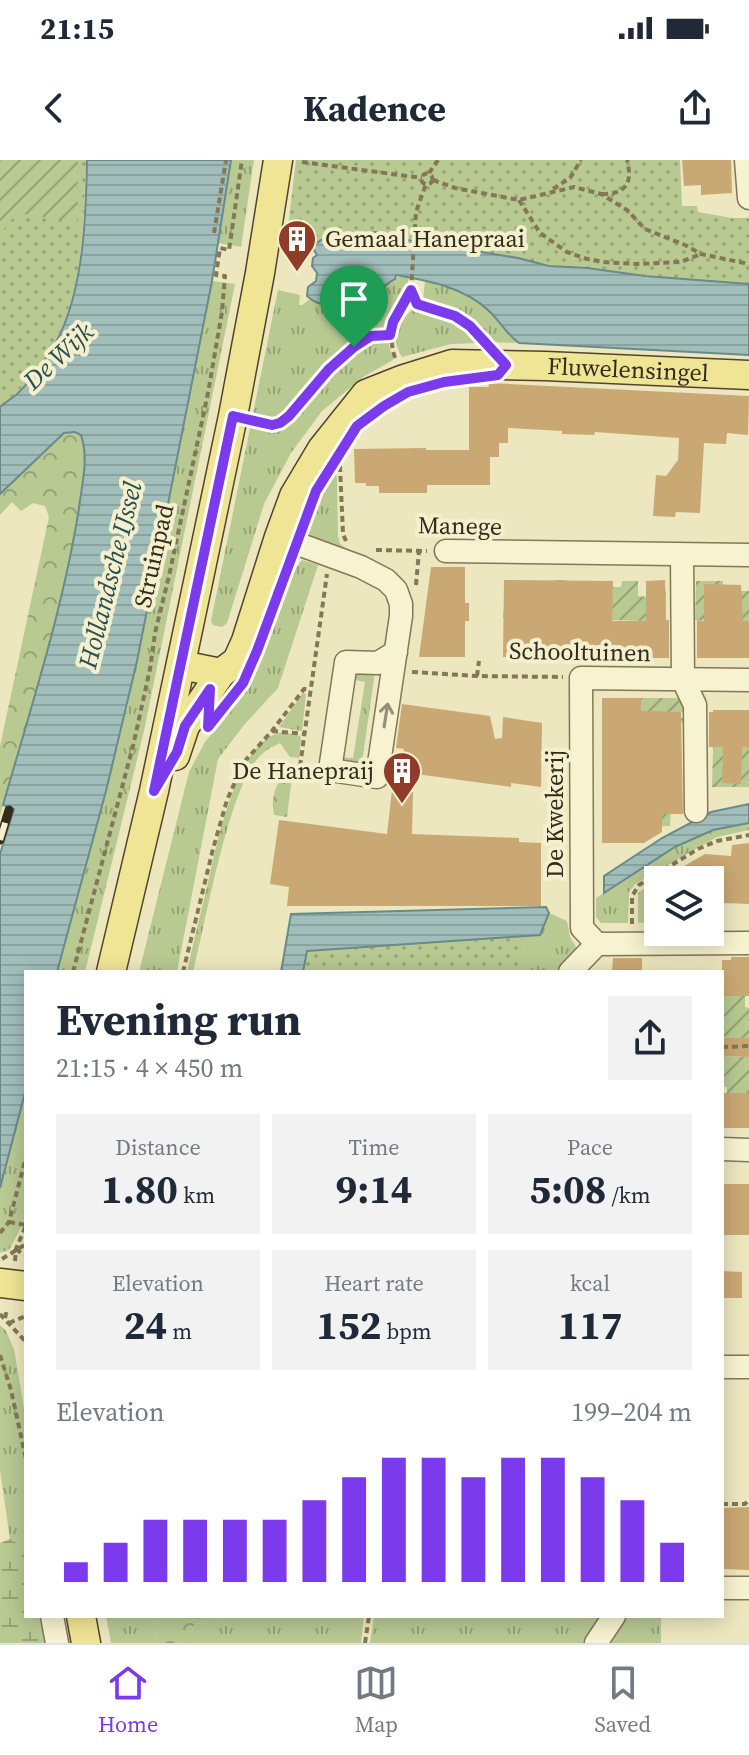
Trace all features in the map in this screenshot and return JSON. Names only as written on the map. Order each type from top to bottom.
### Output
[{"type":"main road","points":[[111,970],[154,791],[233,416],[278,160]]},
{"type":"main road","name":"Fluwelensingel","points":[[154,791],[177,752],[185,726],[221,673],[237,661],[294,496],[322,449],[366,394],[452,364],[749,375]]},
{"type":"main road","points":[[181,665],[221,673]]},
{"type":"main road","points":[[1,1271],[24,1285]]},
{"type":"main road","points":[[81,1618],[86,1643]]},
{"type":"street","points":[[746,160],[749,198]]},
{"type":"street","points":[[279,537],[371,571],[396,590],[401,604],[396,652],[377,777],[330,770],[346,662],[378,663],[396,652]]},
{"type":"street","name":"Manege","points":[[446,551],[749,555]]},
{"type":"street","points":[[682,555],[683,680]]},
{"type":"street","name":"Schooltuinen","points":[[581,678],[749,680]]},
{"type":"street","name":"De Kwekerij","points":[[581,678],[582,928],[597,944]]},
{"type":"street","name":"Schooltuinen","points":[[683,680],[695,705],[696,811]]},
{"type":"street","points":[[572,970],[597,944],[749,943]]},
{"type":"street","points":[[724,1149],[749,1150]]},
{"type":"street","points":[[724,1367],[749,1367]]},
{"type":"street","points":[[724,1588],[749,1588]]},
{"type":"street","points":[[52,1618],[57,1643]]},
{"type":"street","points":[[596,1643],[613,1618]]},
{"type":"path","points":[[214,233],[226,160]]},
{"type":"path","name":"Struinpad","points":[[74,970],[133,746],[208,393],[225,276],[216,275],[220,248],[229,250],[242,160]]},
{"type":"path","points":[[292,160],[422,178],[426,184]]},
{"type":"path","points":[[422,178],[438,160]]},
{"type":"path","points":[[547,193],[570,178],[581,160]]},
{"type":"path","points":[[429,173],[433,180],[455,188],[519,200],[574,187],[614,194],[624,189],[629,180],[627,160]]},
{"type":"path","points":[[426,184],[433,180]]},
{"type":"path","points":[[397,363],[390,335],[393,322],[411,290],[416,212],[426,184]]},
{"type":"path","points":[[601,194],[627,210],[645,229],[701,254],[749,264]]},
{"type":"path","points":[[519,200],[540,233],[567,252],[587,259],[636,264],[681,262],[701,254]]},
{"type":"path","points":[[411,290],[417,304],[455,316],[470,326],[506,365]]},
{"type":"path","points":[[233,416],[272,425],[280,423],[329,369],[354,347],[371,336],[390,335]]},
{"type":"path","points":[[322,449],[339,454],[343,534],[347,544]]},
{"type":"path","name":"Manege","points":[[377,550],[446,551]]},
{"type":"path","points":[[300,766],[328,568]]},
{"type":"path","name":"Schooltuinen","points":[[477,676],[479,661]]},
{"type":"path","name":"Schooltuinen","points":[[408,672],[581,678]]},
{"type":"path","points":[[183,970],[227,800],[244,762],[304,689],[310,689]]},
{"type":"path","points":[[272,731],[305,734]]},
{"type":"path","points":[[631,942],[632,896],[639,885],[698,849],[717,841],[749,835]]},
{"type":"path","points":[[724,1047],[749,1046]]},
{"type":"path","points":[[0,1233],[9,1222],[24,1165]]},
{"type":"path","points":[[9,1222],[24,1225]]},
{"type":"path","points":[[1,1271],[24,1230]]},
{"type":"path","points":[[16,1249],[24,1245]]},
{"type":"path","points":[[16,1249],[24,1254]]},
{"type":"path","points":[[0,1314],[24,1340]]},
{"type":"path","points":[[7,1321],[24,1317]]},
{"type":"path","points":[[1,1356],[24,1451]]},
{"type":"path","points":[[724,1504],[745,1504],[749,1499]]},
{"type":"path","points":[[365,1643],[369,1618]]},
{"type":"green space","points":[[0,160],[86,160],[79,263],[63,325],[48,354],[27,381],[0,407]]},
{"type":"green space","points":[[0,160],[78,160],[77,222],[17,213],[0,234]]},
{"type":"green space","points":[[231,160],[254,160],[241,247],[217,243]]},
{"type":"green space","points":[[296,160],[680,160],[682,206],[697,206],[698,212],[749,218],[749,285],[549,266],[375,232],[321,240],[312,247],[308,246],[306,256],[285,253]]},
{"type":"green space","points":[[401,276],[409,277],[404,299],[389,322],[386,334],[393,360],[363,377],[322,411],[291,453],[264,504],[227,623],[222,627],[213,625],[211,621],[278,290],[300,295],[299,305],[310,299],[331,306],[377,292]]},
{"type":"green space","points":[[425,280],[479,302],[519,343],[488,342],[467,319],[425,304]]},
{"type":"green space","points":[[212,281],[235,284],[144,731],[85,970],[58,970],[127,707]]},
{"type":"green space","points":[[412,310],[457,321],[477,343],[451,344],[402,357],[396,343],[396,331]]},
{"type":"green space","points":[[68,432],[81,435],[83,444],[84,471],[79,507],[54,624],[0,816],[0,746],[49,517],[45,506],[33,503],[21,511],[12,502],[0,515],[0,494],[43,451]]},
{"type":"green space","points":[[333,469],[337,478],[338,536],[340,544],[350,551],[310,537],[308,531]]},
{"type":"green space","points":[[302,560],[318,565],[278,688],[218,759],[177,970],[140,970],[189,772],[205,742],[252,681],[291,575]]},
{"type":"green space","points":[[554,580],[566,580],[566,586],[602,581],[602,587],[621,587],[622,581],[638,581],[638,596],[648,597],[648,592],[666,591],[666,612],[646,612],[646,621],[503,617],[505,598],[553,587]]},
{"type":"green space","points":[[696,581],[723,581],[723,602],[732,591],[749,591],[749,621],[695,620]]},
{"type":"green space","points":[[356,671],[375,672],[362,762],[366,766],[343,765],[339,757],[353,758],[365,682],[350,679]]},
{"type":"green space","points":[[303,693],[306,694],[302,731],[279,727]]},
{"type":"green space","points":[[641,698],[689,698],[689,712],[671,712],[670,718],[689,718],[689,722],[675,723],[670,826],[637,827],[641,811]]},
{"type":"green space","points":[[283,732],[300,736],[299,758],[290,757],[280,743],[261,755],[247,774],[222,848],[193,970],[187,970],[231,798],[253,753],[267,739]]},
{"type":"green space","points":[[713,747],[749,747],[749,787],[712,787]]},
{"type":"green space","points":[[285,776],[292,777],[287,817],[274,815],[273,804],[275,789]]},
{"type":"green space","points":[[749,823],[749,830],[717,837],[666,866],[646,866],[675,847],[713,830]]},
{"type":"green space","points":[[644,867],[644,879],[629,892],[628,923],[601,923],[596,917],[596,898]]},
{"type":"green space","points":[[644,889],[644,922],[638,923],[638,893]]},
{"type":"green space","points":[[549,913],[567,921],[570,937],[579,952],[561,970],[303,970],[306,951],[540,935]]},
{"type":"green space","points":[[520,936],[521,970],[303,970],[306,951]]},
{"type":"green space","points":[[724,987],[738,996],[745,996],[745,1007],[749,1008],[749,1038],[737,1038],[736,1044],[724,1039]]},
{"type":"green space","points":[[724,1056],[749,1057],[749,1093],[727,1103],[727,1087],[724,1087]]},
{"type":"green space","points":[[24,1097],[24,1222],[9,1250],[0,1253],[0,1188]]},
{"type":"green space","points":[[0,1325],[14,1349],[24,1408],[24,1547],[10,1539],[0,1470]]},
{"type":"green space","points":[[10,1539],[24,1547],[24,1618],[42,1618],[44,1643],[0,1643],[0,1543]]},
{"type":"green space","points":[[106,1618],[158,1618],[156,1643],[111,1643]]},
{"type":"green space","points":[[158,1618],[224,1618],[206,1619],[194,1625],[187,1643],[156,1643]]},
{"type":"green space","points":[[364,1618],[361,1643],[187,1643],[194,1625],[206,1619]]},
{"type":"green space","points":[[374,1618],[661,1618],[661,1643],[370,1643]]},
{"type":"water","points":[[87,160],[231,160],[212,281],[137,661],[106,791],[58,970],[24,970],[24,1097],[0,1188],[0,854],[14,809],[3,805],[46,658],[64,583],[85,462],[81,435],[64,433],[0,494],[0,407],[31,378],[61,333],[76,286],[85,222]]},
{"type":"water","points":[[375,232],[549,266],[749,284],[749,355],[519,343],[489,311],[469,296],[433,283],[396,275],[374,294],[349,304],[331,306],[307,296],[308,287],[316,281],[317,273],[312,266],[313,258],[317,255],[312,247],[321,240]]},
{"type":"water","points":[[749,804],[749,823],[713,830],[675,847],[604,893],[604,876],[662,838],[711,812]]},
{"type":"water","points":[[546,907],[549,913],[540,935],[307,951],[303,970],[281,970],[291,914]]},
{"type":"building","points":[[682,160],[731,160],[732,193],[701,195],[701,185],[684,186]]},
{"type":"building","points":[[488,383],[749,396],[748,435],[727,433],[726,444],[704,443],[700,513],[676,512],[675,517],[653,516],[656,475],[666,476],[678,460],[679,438],[595,432],[594,435],[562,434],[562,431],[508,428],[508,443],[499,443],[499,457],[490,457],[490,485],[427,485],[427,493],[379,493],[379,486],[355,483],[354,449],[469,450],[469,387],[489,387]]},
{"type":"building","points":[[431,567],[465,567],[465,603],[469,603],[469,621],[465,621],[465,657],[419,657]]},
{"type":"building","points":[[504,580],[613,581],[612,621],[646,621],[646,581],[665,580],[669,658],[574,660],[575,656],[557,658],[557,655],[503,657]]},
{"type":"building","points":[[704,584],[741,585],[743,621],[749,621],[749,658],[697,658],[697,620],[704,621]]},
{"type":"building","points":[[602,698],[641,698],[641,711],[681,712],[683,814],[662,814],[662,832],[644,843],[602,843]]},
{"type":"building","points":[[402,704],[490,716],[495,739],[502,738],[503,717],[542,723],[541,787],[511,783],[511,787],[401,772],[404,749],[396,748]]},
{"type":"building","points":[[749,710],[749,747],[742,747],[741,784],[722,783],[723,747],[709,747],[709,712]]},
{"type":"building","name":"De Hanepraij","points":[[392,790],[413,792],[412,834],[519,838],[519,842],[541,843],[541,906],[287,906],[289,887],[270,884],[279,820],[387,834]]},
{"type":"building","points":[[749,843],[749,904],[724,903],[724,866],[684,866],[705,854],[731,856],[732,845]]},
{"type":"building","points":[[731,957],[749,957],[749,996],[724,996],[722,960],[731,960]]},
{"type":"building","points":[[613,958],[642,958],[642,970],[612,970]]},
{"type":"building","points":[[724,1038],[749,1038],[749,1057],[724,1056]]},
{"type":"building","points":[[724,1093],[749,1093],[749,1128],[724,1128]]},
{"type":"building","points":[[724,1184],[749,1184],[749,1235],[724,1235]]},
{"type":"building","points":[[724,1271],[742,1272],[742,1298],[724,1298]]},
{"type":"building","points":[[749,1507],[749,1570],[724,1569],[724,1508]]},
{"type":"railway","points":[[0,840],[9,810]]},
{"type":"place","name":"Gemaal Hanepraai","points":[[297,273]]},
{"type":"place","name":"De Hanepraij","points":[[402,805]]},
{"type":"route","points":[[411,290],[417,304],[455,316],[470,326],[506,365],[498,375],[444,382],[408,392],[357,426],[316,491],[243,683],[208,727],[210,689],[185,726],[177,752],[154,791],[233,416],[272,425],[280,423],[329,369],[354,347],[371,336],[390,335],[393,322],[411,290]]},
{"type":"water label","name":"De Wijk","points":[[58,356]]},
{"type":"water label","name":"Hollandsche IJssel","points":[[110,575]]}]
